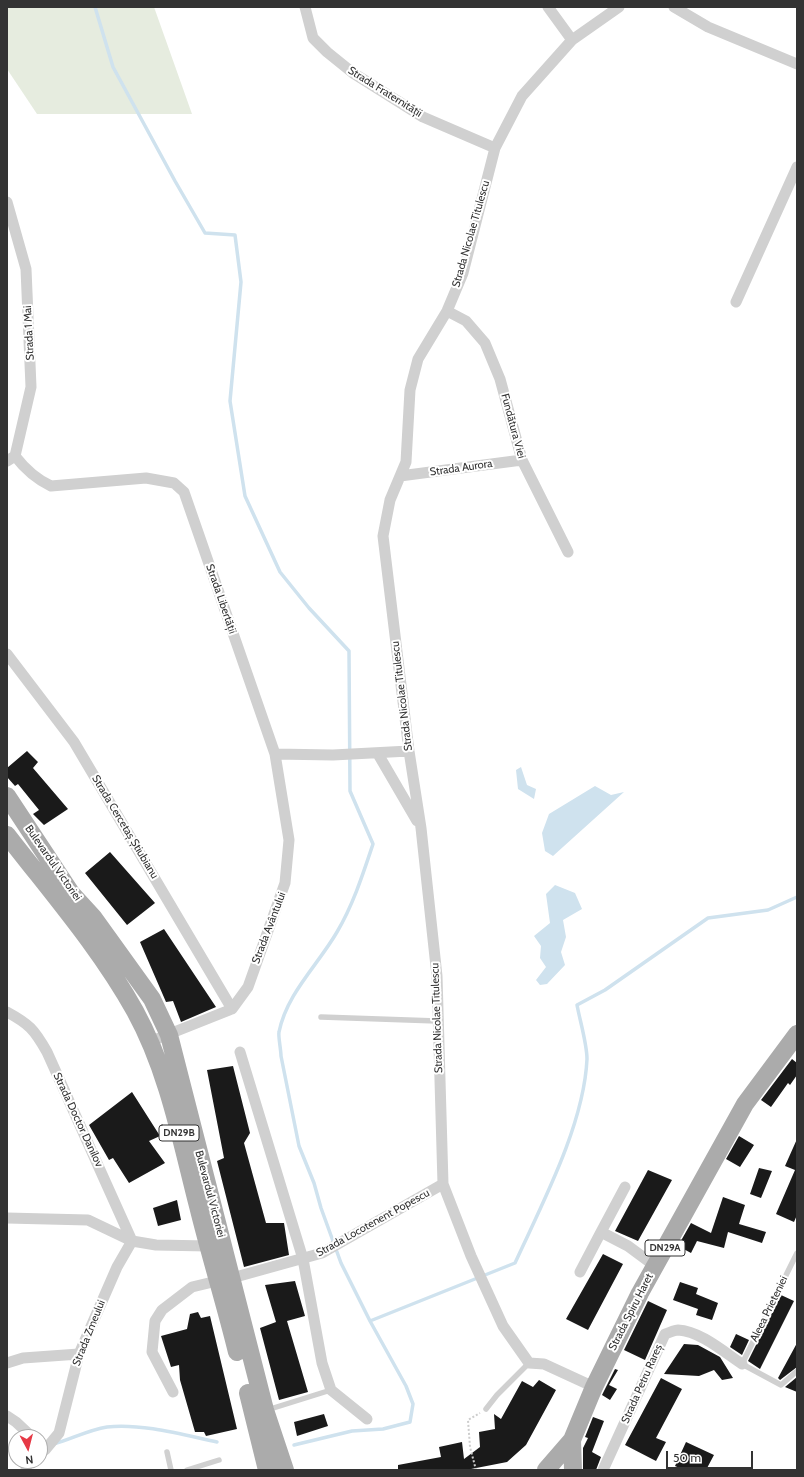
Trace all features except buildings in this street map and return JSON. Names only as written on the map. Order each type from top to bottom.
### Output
[{"type":"main road","name":"Bulevardul Victoriei","points":[[7,796],[71,893],[93,917],[152,999],[169,1035],[225,1280],[285,1470]]},
{"type":"main road","name":"Bulevardul Victoriei","points":[[7,835],[107,964],[136,1012],[166,1083],[208,1246],[225,1280],[232,1331],[267,1470]]},
{"type":"main road","name":"Strada Spiru Haret","points":[[546,1470],[572,1440],[594,1387],[655,1266],[745,1104],[795,1040]]},
{"type":"main road","points":[[572,1440],[573,1470]]},
{"type":"street","name":"Strada Fraternității","points":[[305,7],[313,38],[327,52],[353,73],[423,117],[495,148]]},
{"type":"street","points":[[548,7],[572,40]]},
{"type":"street","name":"Strada Nicolae Titulescu","points":[[529,1363],[503,1326],[471,1256],[443,1184],[437,1021],[437,976],[421,828],[408,751],[383,536],[390,500],[406,462],[410,390],[418,359],[447,311],[463,273],[495,148],[522,96],[572,40],[619,7]]},
{"type":"street","points":[[674,7],[708,27],[797,64]]},
{"type":"street","points":[[736,302],[797,167]]},
{"type":"street","name":"Strada 1 Mai","points":[[7,202],[26,269],[31,387],[11,459]]},
{"type":"street","name":"Fundătura Viei","points":[[447,311],[466,321],[485,343],[500,379],[522,460],[568,552]]},
{"type":"street","name":"Strada Libertății","points":[[11,459],[40,481],[51,486],[146,478],[174,483],[184,492],[275,754]]},
{"type":"street","name":"Strada Aurora","points":[[400,476],[522,460]]},
{"type":"street","name":"Strada Cercetaș Știubianu","points":[[7,654],[74,742],[232,1009]]},
{"type":"street","points":[[275,754],[334,756],[408,751]]},
{"type":"street","name":"Strada Avântului","points":[[232,1009],[248,987],[286,883],[288,840],[275,754]]},
{"type":"street","points":[[378,754],[421,828]]},
{"type":"street","points":[[149,1042],[232,1009]]},
{"type":"street","name":"Strada Doctor Danilov","points":[[7,1012],[28,1023],[37,1034],[47,1052],[132,1241]]},
{"type":"street","points":[[240,1052],[303,1259],[322,1363],[331,1390],[367,1419]]},
{"type":"street","name":"Strada Locotenent Popescu","points":[[173,1392],[152,1352],[154,1321],[162,1310],[192,1287],[225,1280],[322,1253],[443,1184]]},
{"type":"street","points":[[580,1272],[625,1187]]},
{"type":"street","points":[[7,1218],[88,1220],[132,1241],[156,1245],[208,1246]]},
{"type":"street","points":[[601,1232],[628,1246],[655,1266]]},
{"type":"street","name":"Strada Zmeului","points":[[48,1443],[59,1433],[79,1354],[117,1267],[132,1241]]},
{"type":"street","name":"Strada Petru Rareș","points":[[603,1470],[665,1334],[677,1330],[697,1336],[710,1342],[742,1364]]},
{"type":"street","points":[[7,1363],[23,1358],[79,1354]]},
{"type":"street","points":[[529,1363],[544,1364],[594,1387]]},
{"type":"street","points":[[7,1416],[23,1429]]},
{"type":"lane","points":[[321,1017],[437,1021]]},
{"type":"lane","name":"Aleea Prieteniei","points":[[742,1364],[797,1253]]},
{"type":"lane","points":[[486,1409],[496,1395],[529,1363]]},
{"type":"lane","points":[[742,1364],[780,1385],[797,1370]]},
{"type":"lane","points":[[265,1410],[331,1390]]},
{"type":"lane","points":[[167,1452],[171,1470]]},
{"type":"lane","points":[[187,1470],[219,1460]]},
{"type":"path","points":[[476,1470],[470,1447],[468,1420],[486,1409]]},
{"type":"shaded area","points":[[7,7],[154,7],[192,114],[37,114],[7,69]]},
{"type":"water","points":[[521,767],[527,785],[536,789],[534,799],[518,789],[516,770]]},
{"type":"water","points":[[595,786],[611,795],[624,792],[553,856],[545,851],[542,833],[549,814]]},
{"type":"water","points":[[555,885],[575,893],[582,909],[563,920],[566,937],[561,952],[565,965],[547,984],[540,985],[536,980],[546,967],[540,958],[541,946],[534,936],[550,923],[546,894]]},
{"type":"waterway","points":[[95,7],[113,67],[205,233],[235,235],[241,282],[230,401],[245,496],[280,572],[309,608],[349,651],[350,791],[373,844],[348,911],[337,932],[296,992],[283,1018],[279,1037],[281,1056],[299,1146],[314,1183],[321,1208],[341,1263],[370,1321],[406,1386],[413,1404],[410,1422],[383,1429],[352,1431],[294,1445]]},
{"type":"waterway","points":[[370,1321],[515,1263],[560,1164],[578,1110],[584,1084],[587,1053],[577,1005],[605,990],[708,918],[768,910],[797,897]]},
{"type":"waterway","points":[[54,1444],[100,1428],[120,1426],[162,1430],[217,1442]]}]
